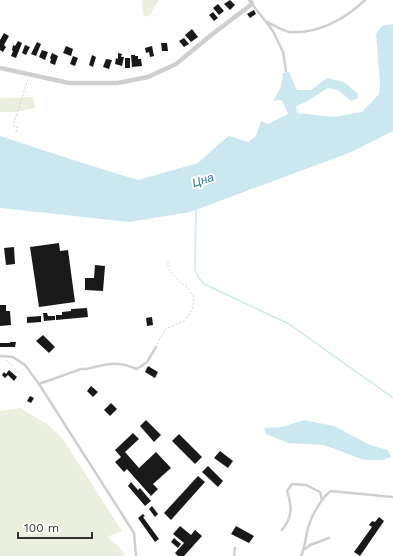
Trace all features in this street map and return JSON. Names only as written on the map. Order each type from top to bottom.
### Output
[{"type":"street","points":[[0,68],[68,83],[118,83],[148,77],[176,64],[251,2]]},
{"type":"lane","points":[[267,22],[288,32],[313,31],[333,23],[366,0]]},
{"type":"lane","points":[[251,2],[273,31],[283,52],[286,71]]},
{"type":"lane","points":[[39,384],[81,369],[115,363],[124,364],[137,369],[147,362],[156,347]]},
{"type":"lane","points":[[0,356],[13,357],[25,365],[39,384],[134,533],[136,556]]},
{"type":"lane","points":[[282,530],[291,514],[291,505],[287,491],[292,484],[306,485],[320,492],[322,500]]},
{"type":"lane","points":[[301,556],[309,526],[325,495],[331,491],[393,497]]},
{"type":"lane","points":[[304,549],[310,545],[329,538]]},
{"type":"lane","points":[[234,556],[235,548]]},
{"type":"path","points":[[16,132],[17,127],[14,126],[30,74]]},
{"type":"path","points":[[156,347],[166,330],[184,321],[188,316],[192,309],[194,297],[188,288],[181,284],[168,268],[168,261]]},
{"type":"path","points":[[0,356],[21,375]]},
{"type":"shaded area","points":[[143,0],[159,0],[150,15],[144,17],[142,8]]},
{"type":"shaded area","points":[[33,97],[35,108],[15,112],[0,112],[0,98]]},
{"type":"shaded area","points":[[20,408],[47,424],[63,439],[122,531],[107,537],[119,547],[125,556],[0,556],[0,411]]},
{"type":"water","name":"Цна","points":[[393,24],[393,131],[349,153],[190,212],[129,222],[0,208],[0,136],[138,180],[198,163],[229,136],[248,142],[256,136],[261,121],[268,124],[288,114],[282,100],[273,101],[281,86],[283,73],[289,72],[297,90],[311,90],[327,78],[344,82],[357,93],[358,98],[351,101],[338,90],[328,88],[306,102],[296,106],[297,113],[334,117],[362,112],[379,94],[380,83],[376,34],[382,26]]},
{"type":"water","points":[[304,420],[334,426],[370,445],[388,450],[391,457],[383,460],[364,460],[324,445],[288,443],[266,434],[264,428],[282,427]]},
{"type":"building","points":[[230,0],[235,5],[230,10],[224,4]]},
{"type":"building","points":[[218,4],[224,11],[219,15],[213,8]]},
{"type":"building","points":[[254,10],[256,14],[250,18],[247,14]]},
{"type":"building","points":[[213,12],[218,18],[214,21],[209,15]]},
{"type":"building","points":[[192,29],[198,37],[191,42],[185,35]]},
{"type":"building","points":[[4,33],[9,36],[4,45],[6,47],[3,52],[0,50],[0,40]]},
{"type":"building","points":[[184,38],[189,44],[184,47],[179,41]]},
{"type":"building","points":[[18,41],[22,43],[16,58],[11,56],[13,45],[15,46]]},
{"type":"building","points":[[37,42],[41,44],[36,56],[31,54]]},
{"type":"building","points":[[161,43],[167,43],[168,51],[162,51]]},
{"type":"building","points":[[25,45],[30,47],[26,55],[22,53]]},
{"type":"building","points":[[66,46],[73,49],[71,56],[63,53]]},
{"type":"building","points":[[152,46],[154,56],[150,57],[149,52],[146,53],[145,48]]},
{"type":"building","points":[[42,50],[48,52],[45,60],[39,57]]},
{"type":"building","points":[[52,53],[58,56],[55,65],[50,63]]},
{"type":"building","points":[[118,53],[122,54],[121,57],[124,57],[122,66],[115,64],[116,58],[118,59]]},
{"type":"building","points":[[92,55],[96,57],[93,67],[89,65]]},
{"type":"building","points":[[131,55],[138,56],[138,59],[141,59],[142,66],[132,67]]},
{"type":"building","points":[[73,56],[78,58],[75,66],[70,64]]},
{"type":"building","points":[[125,58],[130,58],[130,68],[125,68]]},
{"type":"building","points":[[106,59],[112,60],[109,69],[103,67]]},
{"type":"building","points":[[59,243],[60,251],[68,250],[75,302],[39,307],[30,247]]},
{"type":"building","points":[[14,247],[15,264],[6,265],[4,248]]},
{"type":"building","points":[[95,265],[105,266],[103,291],[85,290],[85,278],[94,278]]},
{"type":"building","points":[[0,305],[6,305],[6,311],[10,311],[11,325],[0,326]]},
{"type":"building","points":[[87,308],[88,317],[56,320],[56,315],[62,315],[62,312],[71,311],[71,309]]},
{"type":"building","points":[[43,313],[47,313],[48,316],[55,316],[55,320],[44,321]]},
{"type":"building","points":[[41,316],[41,322],[27,323],[27,317]]},
{"type":"building","points":[[152,317],[153,325],[147,326],[146,318]]},
{"type":"building","points":[[43,335],[55,347],[49,353],[36,341]]},
{"type":"building","points":[[16,342],[15,347],[0,347],[0,343]]},
{"type":"building","points":[[148,366],[158,372],[155,378],[145,372]]},
{"type":"building","points":[[9,370],[17,377],[14,381],[8,375],[5,378],[2,375],[4,372],[6,374]]},
{"type":"building","points":[[91,386],[98,392],[93,397],[87,391]]},
{"type":"building","points":[[30,396],[34,398],[31,403],[27,401]]},
{"type":"building","points":[[111,403],[117,409],[110,416],[104,410]]},
{"type":"building","points":[[146,420],[161,435],[154,442],[140,426]]},
{"type":"building","points":[[133,433],[139,439],[125,452],[139,468],[156,452],[171,468],[153,484],[158,489],[151,496],[127,469],[124,472],[115,462],[121,457],[115,450]]},
{"type":"building","points":[[179,434],[202,457],[195,464],[172,441]]},
{"type":"building","points":[[220,451],[233,461],[228,468],[214,458]]},
{"type":"building","points":[[208,466],[223,481],[218,487],[202,472]]},
{"type":"building","points":[[198,476],[205,482],[171,520],[164,513]]},
{"type":"building","points":[[131,482],[138,490],[140,488],[151,501],[145,506],[128,486]]},
{"type":"building","points":[[152,506],[158,514],[155,517],[149,509]]},
{"type":"building","points":[[143,514],[145,516],[143,517],[159,539],[155,542],[138,518]]},
{"type":"building","points":[[379,517],[384,521],[360,556],[354,552],[372,527],[369,525],[372,521],[375,522]]},
{"type":"building","points":[[180,526],[191,535],[195,530],[202,536],[184,556],[178,556],[175,553],[184,543],[173,534]]},
{"type":"building","points":[[236,526],[254,536],[249,543],[231,534]]},
{"type":"building","points":[[174,538],[181,544],[178,548],[171,542]]},
{"type":"waterway","points":[[196,208],[195,270],[204,284],[289,324],[393,398]]}]
